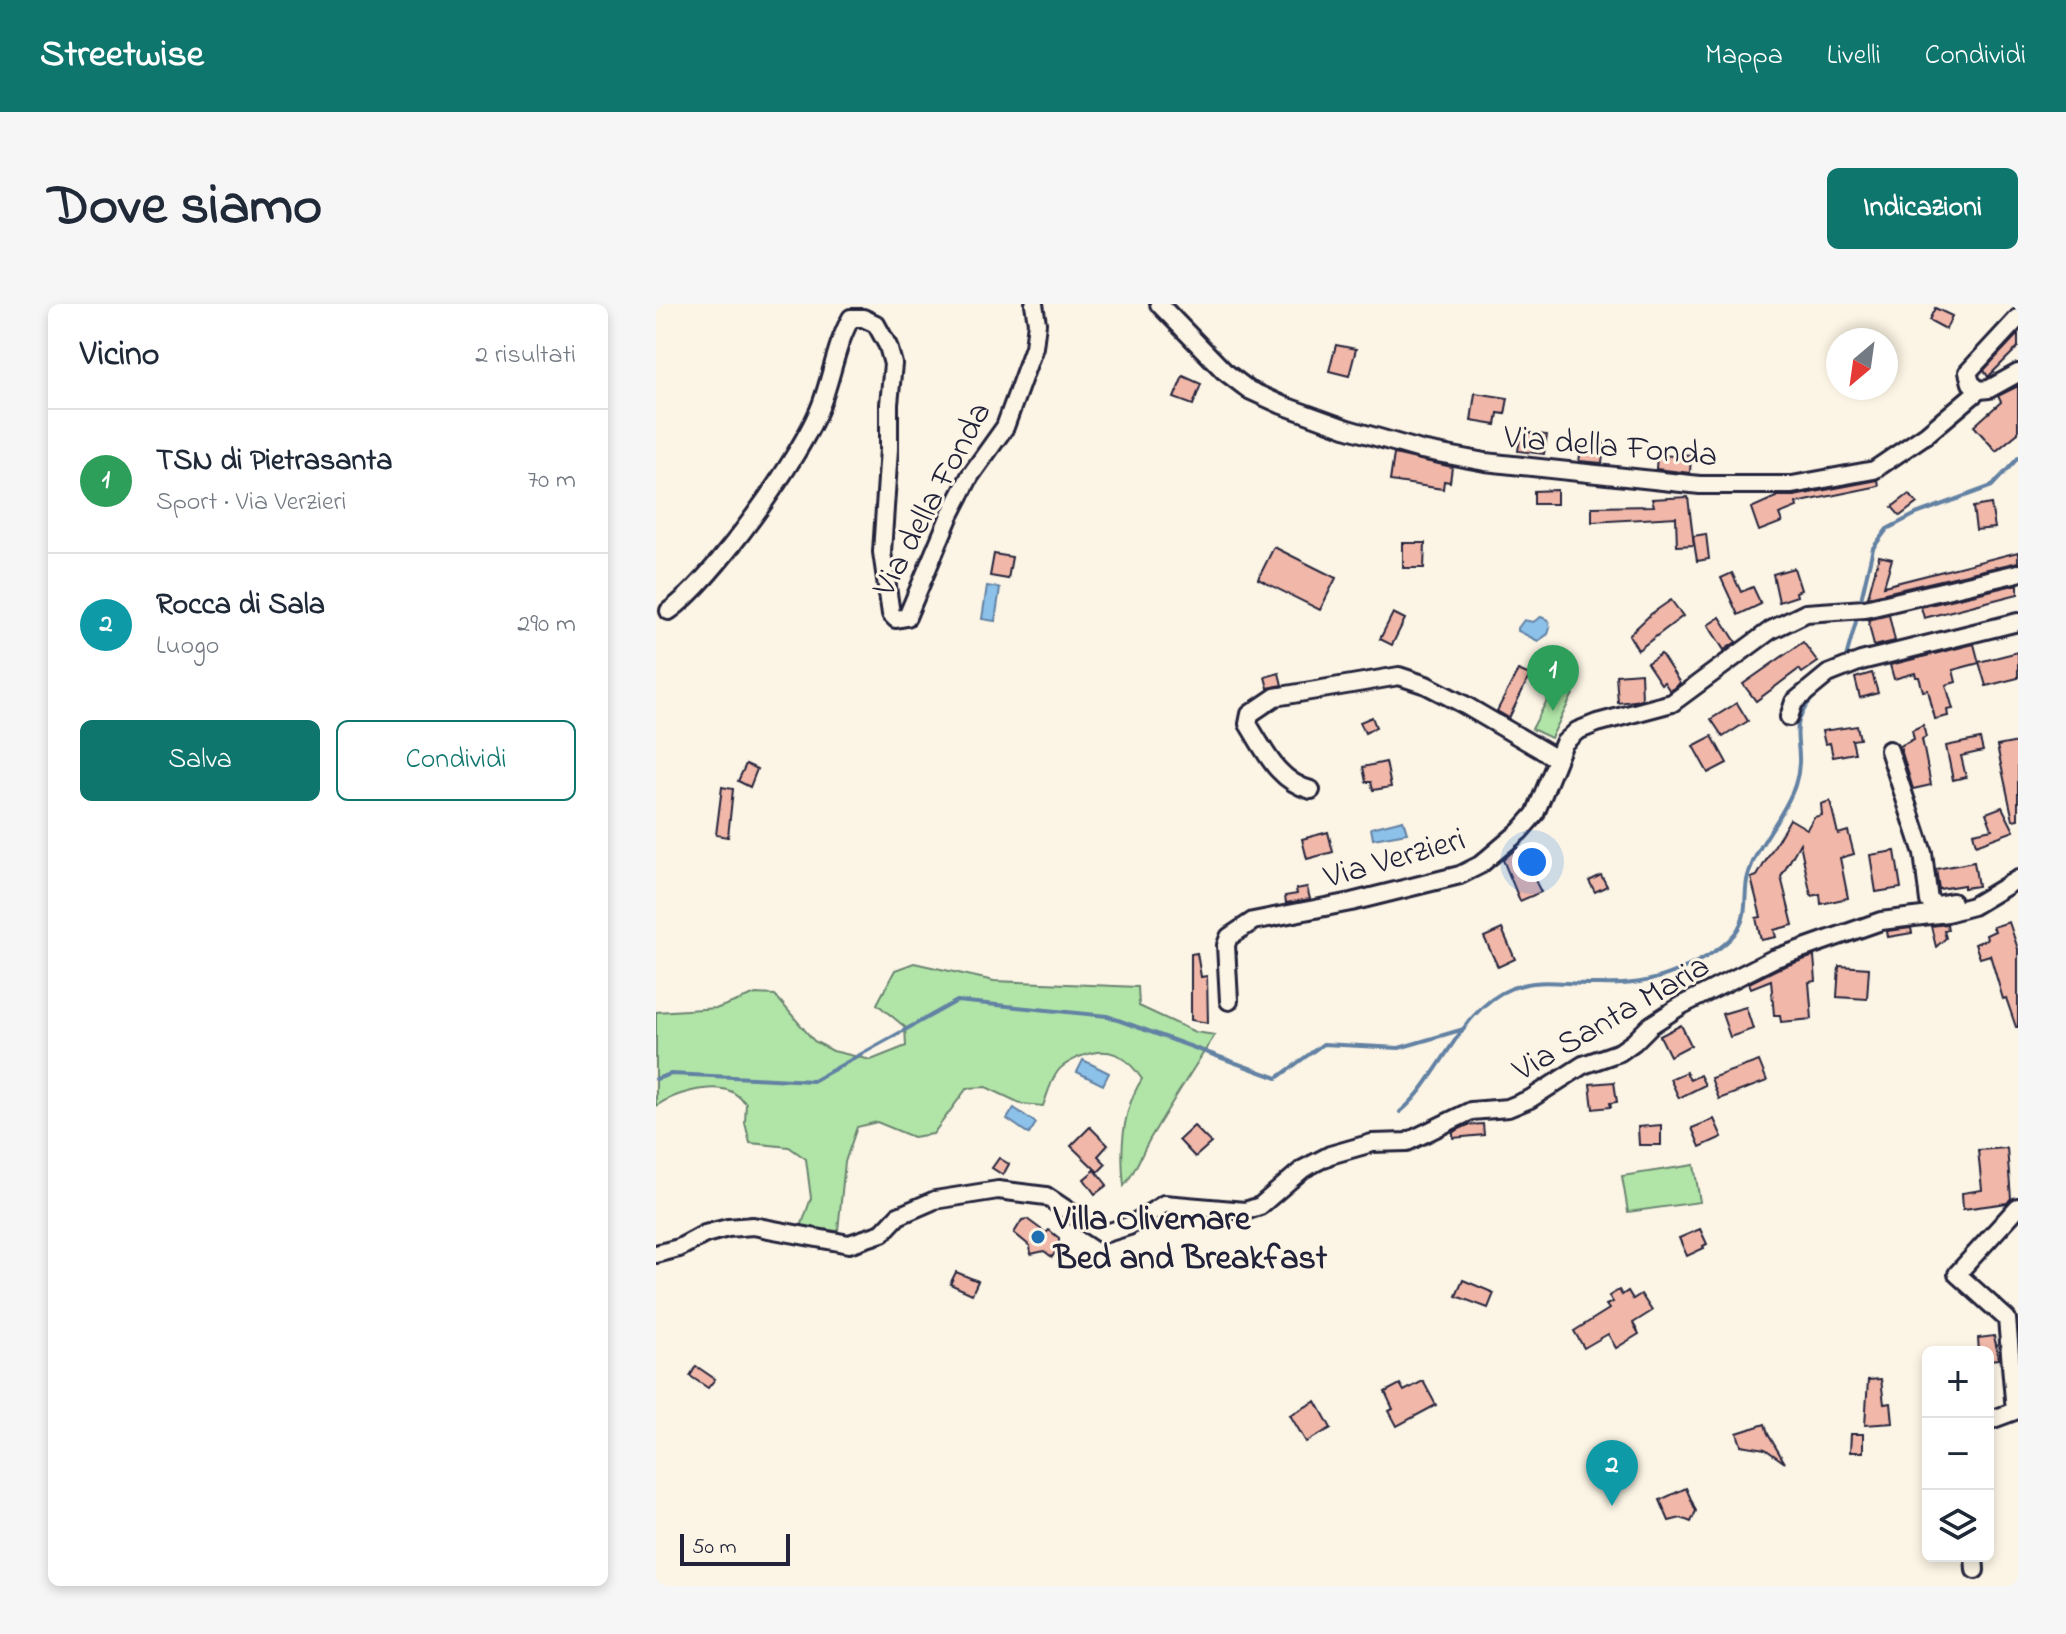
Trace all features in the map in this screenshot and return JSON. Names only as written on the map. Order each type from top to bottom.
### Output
[{"type":"street","name":"Via della Fonda","points":[[669,611],[682,601],[724,553],[784,472],[821,407],[843,333],[851,318],[863,318],[876,324],[888,346],[893,364],[882,552],[891,614],[902,620],[907,617],[970,476],[1005,427],[1034,347],[1037,323],[1034,304]]},
{"type":"street","name":"Via della Fonda","points":[[1159,304],[1224,371],[1249,390],[1348,429],[1421,450],[1485,462],[1700,485],[1792,485],[1874,470],[1927,434],[1979,390],[1989,389],[2018,373]]},
{"type":"street","points":[[1979,390],[1971,383],[1968,372],[2018,318]]},
{"type":"street","name":"Via Verzieri","points":[[1229,1001],[1226,945],[1229,937],[1253,921],[1367,898],[1460,875],[1480,865],[1535,814],[1564,743],[1577,731],[1672,703],[1771,630],[1806,613],[1865,609],[2018,573]]},
{"type":"street","points":[[1789,717],[1794,702],[1828,674],[1861,661],[2018,622]]},
{"type":"street","points":[[1311,790],[1298,787],[1276,769],[1248,724],[1250,714],[1275,697],[1379,678],[1399,676],[1426,685],[1557,759]]},
{"type":"street","points":[[1889,750],[1923,853],[1929,901],[1937,905],[1955,901],[1973,906]]},
{"type":"street","name":"Via Santa Maria","points":[[656,1254],[679,1248],[705,1234],[753,1226],[849,1244],[882,1233],[898,1216],[935,1200],[998,1190],[1046,1196],[1103,1234],[1129,1226],[1164,1204],[1245,1211],[1260,1206],[1303,1169],[1330,1155],[1372,1143],[1407,1142],[1471,1111],[1508,1108],[1530,1099],[1583,1065],[1620,1052],[1651,1025],[1682,1005],[1773,959],[1881,921],[1947,913],[1973,906],[2018,879]]},
{"type":"street","points":[[1994,1419],[2015,1411],[2007,1319],[1957,1274],[2018,1207]]},
{"type":"green space","points":[[1555,685],[1573,694],[1551,738],[1532,729]]},
{"type":"green space","points":[[914,963],[994,981],[1138,987],[1139,1006],[1195,1032],[1215,1035],[1124,1186],[1122,1158],[1126,1117],[1142,1079],[1129,1063],[1115,1054],[1090,1053],[1060,1069],[1043,1106],[1022,1104],[986,1087],[967,1088],[933,1134],[913,1137],[877,1122],[857,1127],[845,1162],[838,1231],[801,1227],[811,1198],[806,1159],[789,1147],[750,1143],[745,1123],[746,1103],[734,1093],[722,1089],[702,1089],[672,1097],[656,1106],[656,1012],[718,1008],[756,994],[775,995],[814,1041],[833,1051],[871,1060],[906,1046],[905,1027],[877,1004],[895,970]]},
{"type":"green space","points":[[1694,1165],[1700,1202],[1628,1212],[1622,1176]]},
{"type":"water","points":[[987,586],[1000,588],[995,621],[982,619]]},
{"type":"water","points":[[1541,617],[1548,620],[1550,628],[1548,634],[1538,641],[1518,631],[1524,620],[1533,622]]},
{"type":"water","points":[[1403,820],[1407,833],[1373,839],[1371,828]]},
{"type":"water","points":[[1083,1060],[1109,1073],[1103,1085],[1077,1072]]},
{"type":"water","points":[[1014,1108],[1036,1123],[1029,1134],[1007,1119]]},
{"type":"building","points":[[1935,308],[1952,316],[1946,329],[1929,320]]},
{"type":"building","points":[[2018,334],[2018,347],[1988,377],[1984,370]]},
{"type":"building","points":[[1336,345],[1356,349],[1349,376],[1329,371]]},
{"type":"building","points":[[1183,376],[1201,384],[1193,405],[1174,398]]},
{"type":"building","points":[[2018,386],[2018,433],[1996,451],[1974,426],[2001,402],[1998,396]]},
{"type":"building","points":[[1475,393],[1508,398],[1505,414],[1498,413],[1496,425],[1471,421]]},
{"type":"building","points":[[1521,432],[1547,435],[1544,454],[1518,451]]},
{"type":"building","points":[[1583,439],[1605,443],[1602,463],[1579,461]]},
{"type":"building","points":[[1394,454],[1452,467],[1450,482],[1444,481],[1443,489],[1390,481]]},
{"type":"building","points":[[1657,455],[1691,455],[1690,473],[1656,469]]},
{"type":"building","points":[[1878,480],[1879,486],[1796,503],[1797,507],[1779,514],[1782,522],[1759,531],[1751,508],[1778,496],[1794,496]]},
{"type":"building","points":[[1557,490],[1557,504],[1534,504],[1534,491]]},
{"type":"building","points":[[1909,494],[1917,503],[1900,516],[1892,507]]},
{"type":"building","points":[[1688,497],[1694,545],[1677,546],[1676,517],[1592,522],[1592,507],[1654,506],[1652,499]]},
{"type":"building","points":[[1991,504],[1995,528],[1976,530],[1973,507]]},
{"type":"building","points":[[1706,534],[1709,559],[1697,561],[1693,536]]},
{"type":"building","points":[[1403,543],[1425,543],[1424,568],[1403,568]]},
{"type":"building","points":[[1274,547],[1336,578],[1320,610],[1258,579]]},
{"type":"building","points":[[2018,552],[2018,562],[1868,597],[1879,556],[1892,559],[1884,586]]},
{"type":"building","points":[[994,554],[1012,557],[1008,579],[990,576]]},
{"type":"building","points":[[1794,568],[1801,590],[1796,592],[1797,596],[1779,602],[1773,574]]},
{"type":"building","points":[[1732,573],[1741,592],[1753,587],[1761,604],[1738,615],[1721,578]]},
{"type":"building","points":[[2018,584],[2018,594],[1924,618],[1921,607]]},
{"type":"building","points":[[1671,600],[1683,616],[1638,650],[1629,635]]},
{"type":"building","points":[[1393,613],[1405,619],[1392,645],[1380,639]]},
{"type":"building","points":[[1889,615],[1895,641],[1874,646],[1868,620]]},
{"type":"building","points":[[1720,617],[1736,642],[1724,650],[1708,625]]},
{"type":"building","points":[[1803,642],[1818,662],[1802,673],[1799,669],[1756,701],[1743,684]]},
{"type":"building","points":[[1974,644],[1979,663],[1953,670],[1956,682],[1946,685],[1953,709],[1947,710],[1948,716],[1935,719],[1928,690],[1923,691],[1915,673],[1894,679],[1890,665]]},
{"type":"building","points":[[2018,652],[2018,678],[1986,686],[1979,662]]},
{"type":"building","points":[[1661,654],[1680,683],[1670,691],[1664,682],[1661,684],[1647,663]]},
{"type":"building","points":[[1518,670],[1530,675],[1509,718],[1497,711]]},
{"type":"building","points":[[1279,673],[1282,685],[1268,688],[1265,677]]},
{"type":"building","points":[[1641,673],[1642,700],[1618,703],[1616,675]]},
{"type":"building","points":[[1872,673],[1878,693],[1860,698],[1855,678]]},
{"type":"building","points":[[1737,703],[1748,721],[1723,737],[1711,719]]},
{"type":"building","points":[[1372,717],[1376,727],[1365,733],[1360,722]]},
{"type":"building","points":[[1923,725],[1926,737],[1922,739],[1931,785],[1913,789],[1900,746],[1914,739],[1912,730]]},
{"type":"building","points":[[1857,726],[1860,739],[1852,740],[1855,753],[1833,757],[1830,743],[1825,744],[1822,731]]},
{"type":"building","points":[[1712,736],[1727,763],[1708,773],[1693,746]]},
{"type":"building","points":[[1980,739],[1983,751],[1961,756],[1966,777],[1953,780],[1946,746]]},
{"type":"building","points":[[2018,742],[2018,819],[2013,820],[1997,746]]},
{"type":"building","points":[[1386,762],[1391,787],[1373,790],[1371,782],[1366,782],[1363,767]]},
{"type":"building","points":[[746,764],[757,769],[750,787],[738,781]]},
{"type":"building","points":[[722,787],[733,789],[728,837],[716,835]]},
{"type":"building","points":[[1830,801],[1838,834],[1848,831],[1854,854],[1840,858],[1848,898],[1821,904],[1820,894],[1811,896],[1800,843],[1781,877],[1793,925],[1774,930],[1776,937],[1761,940],[1756,918],[1761,917],[1751,878],[1757,876],[1790,819],[1807,829],[1814,817],[1822,815],[1821,804]]},
{"type":"building","points":[[2002,807],[2014,831],[1976,845],[1973,833],[1992,829],[1986,813]]},
{"type":"building","points":[[1328,832],[1333,852],[1307,859],[1302,839]]},
{"type":"building","points":[[1518,847],[1541,892],[1520,901],[1503,860]]},
{"type":"building","points":[[1895,851],[1901,888],[1876,892],[1870,855]]},
{"type":"building","points":[[1974,862],[1978,886],[1939,889],[1936,869]]},
{"type":"building","points":[[1601,875],[1607,886],[1595,892],[1589,881]]},
{"type":"building","points":[[1307,887],[1310,899],[1286,903],[1285,896],[1297,894],[1296,889]]},
{"type":"building","points":[[2009,922],[2018,949],[2018,1027],[2006,998],[2003,999],[1990,955],[1980,958],[1975,944],[1987,939],[1986,935],[1995,931],[1993,927]]},
{"type":"building","points":[[1947,924],[1948,930],[1944,931],[1946,938],[1936,947],[1931,926]]},
{"type":"building","points":[[1911,928],[1912,933],[1888,937],[1887,931]]},
{"type":"building","points":[[1502,929],[1515,959],[1498,967],[1484,937]]},
{"type":"building","points":[[1197,953],[1201,977],[1207,976],[1208,1023],[1191,1020],[1191,954]]},
{"type":"building","points":[[1814,956],[1816,981],[1809,982],[1812,1019],[1781,1022],[1780,1015],[1774,1015],[1771,980],[1751,988],[1749,983]]},
{"type":"building","points":[[1839,966],[1869,968],[1867,999],[1837,997]]},
{"type":"building","points":[[1746,1007],[1753,1029],[1730,1037],[1722,1014]]},
{"type":"building","points":[[1681,1025],[1691,1045],[1670,1056],[1660,1036]]},
{"type":"building","points":[[1759,1061],[1767,1081],[1719,1099],[1711,1078]]},
{"type":"building","points":[[1686,1072],[1690,1080],[1700,1075],[1705,1085],[1679,1098],[1670,1079]]},
{"type":"building","points":[[1614,1082],[1617,1102],[1610,1103],[1611,1107],[1593,1109],[1590,1084]]},
{"type":"building","points":[[1714,1119],[1722,1137],[1700,1147],[1692,1128]]},
{"type":"building","points":[[1483,1124],[1484,1135],[1453,1138],[1453,1132],[1468,1125]]},
{"type":"building","points":[[1661,1125],[1661,1145],[1639,1145],[1638,1127]]},
{"type":"building","points":[[1194,1126],[1211,1143],[1195,1157],[1179,1140]]},
{"type":"building","points":[[1090,1127],[1108,1145],[1098,1156],[1106,1164],[1098,1172],[1071,1146]]},
{"type":"building","points":[[2007,1148],[2011,1198],[2007,1203],[1963,1209],[1962,1193],[1982,1190],[1978,1150]]},
{"type":"building","points":[[999,1158],[1009,1164],[1003,1175],[992,1168]]},
{"type":"building","points":[[1095,1170],[1107,1185],[1095,1194],[1084,1179]]},
{"type":"building","name":"Villa Olivemare Bed and Breakfast","points":[[1027,1219],[1059,1238],[1059,1247],[1052,1257],[1044,1251],[1031,1254],[1030,1246],[1014,1233],[1022,1220]]},
{"type":"building","points":[[1700,1229],[1707,1244],[1687,1256],[1679,1238]]},
{"type":"building","points":[[956,1272],[978,1281],[972,1294],[950,1284]]},
{"type":"building","points":[[1463,1280],[1494,1293],[1488,1308],[1456,1296]]},
{"type":"building","points":[[1619,1290],[1622,1295],[1628,1291],[1633,1299],[1641,1294],[1652,1311],[1633,1323],[1639,1334],[1616,1348],[1608,1334],[1584,1348],[1574,1331],[1609,1309],[1606,1305],[1613,1302],[1609,1296]]},
{"type":"building","points":[[1994,1336],[1999,1359],[1994,1359],[1994,1346],[1979,1346],[1978,1338]]},
{"type":"building","points":[[696,1366],[715,1379],[708,1388],[690,1376]]},
{"type":"building","points":[[1881,1379],[1884,1404],[1891,1403],[1893,1423],[1865,1425],[1868,1380]]},
{"type":"building","points":[[1423,1381],[1436,1405],[1397,1426],[1389,1411],[1393,1409],[1385,1392],[1400,1384],[1404,1391]]},
{"type":"building","points":[[1316,1401],[1331,1428],[1306,1442],[1290,1415]]},
{"type":"building","points":[[1765,1424],[1785,1463],[1765,1449],[1741,1445],[1737,1433]]},
{"type":"building","points":[[1851,1434],[1863,1434],[1863,1452],[1850,1452]]},
{"type":"building","points":[[1686,1488],[1696,1511],[1691,1522],[1681,1518],[1669,1521],[1660,1500]]},
{"type":"waterway","points":[[1860,604],[1873,548],[1887,529],[1916,514],[1992,486],[2018,458]]},
{"type":"waterway","points":[[1846,657],[1857,618]]},
{"type":"waterway","points":[[1400,1112],[1428,1081],[1478,1011],[1512,988],[1541,982],[1628,984],[1646,981],[1691,965],[1730,939],[1744,916],[1752,864],[1795,785],[1801,715],[1820,691]]},
{"type":"waterway","points":[[656,1079],[671,1074],[813,1081],[957,1001],[1107,1016],[1277,1078],[1323,1044],[1399,1048],[1464,1029]]},
{"type":"place","name":"TSN di Pietrasanta","points":[[1553,711]]},
{"type":"place","name":"Villa Olivemare Bed and Breakfast","points":[[1038,1237]]},
{"type":"place","name":"Rocca di Sala","points":[[1612,1506]]}]
